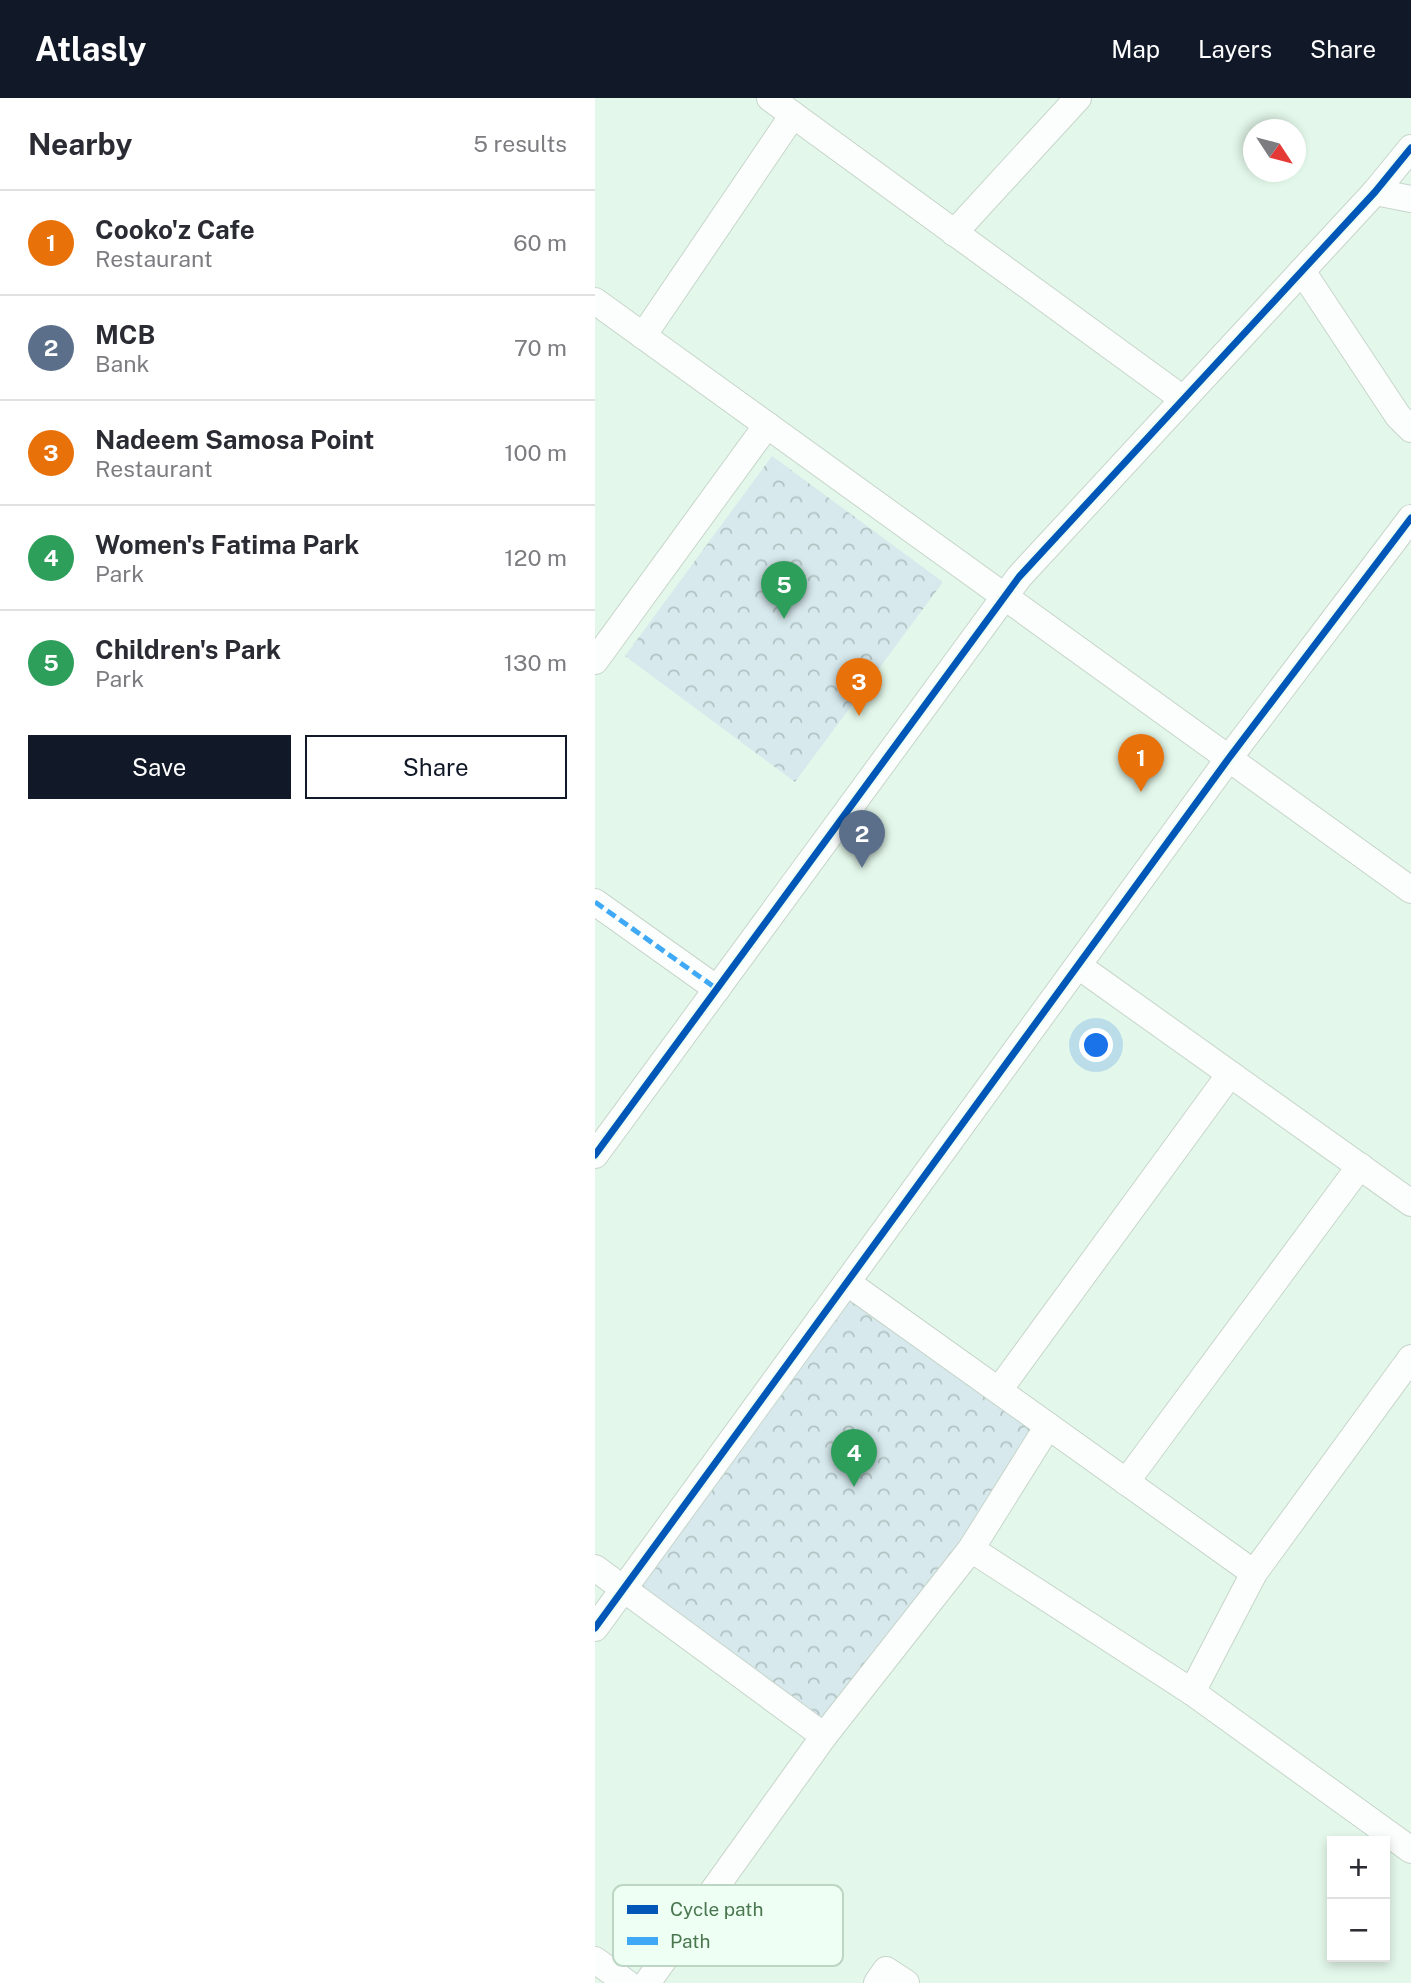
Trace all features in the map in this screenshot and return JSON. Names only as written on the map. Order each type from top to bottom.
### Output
[{"type":"street","points":[[769,98],[1184,399]]},
{"type":"street","points":[[954,233],[1078,98]]},
{"type":"street","points":[[643,336],[793,115]]},
{"type":"street","points":[[595,1155],[1019,577],[1375,192],[1411,148]]},
{"type":"street","points":[[1375,192],[1411,199]]},
{"type":"street","points":[[1302,271],[1398,416],[1411,429]]},
{"type":"street","points":[[595,300],[1411,890]]},
{"type":"street","points":[[595,661],[604,629],[767,425]]},
{"type":"street","points":[[595,1628],[1080,967],[1229,758],[1411,518]]},
{"type":"street","points":[[595,902],[717,989]]},
{"type":"street","points":[[1080,967],[1411,1203]]},
{"type":"street","points":[[999,1390],[1230,1074]]},
{"type":"street","points":[[1126,1482],[1360,1166]]},
{"type":"street","points":[[848,1283],[1254,1573]]},
{"type":"street","points":[[1192,1692],[1254,1573],[1411,1358]]},
{"type":"street","points":[[717,1885],[824,1736],[971,1549],[1048,1426]]},
{"type":"street","points":[[971,1549],[1192,1692],[1411,1850]]},
{"type":"street","points":[[595,1568],[824,1736]]},
{"type":"street","points":[[595,1960],[627,1983]]},
{"type":"street","points":[[647,1983],[659,1966]]},
{"type":"street","points":[[877,1983],[886,1969],[906,1983]]},
{"type":"shaded area","points":[[595,98],[1411,98],[1411,1983],[595,1983]]},
{"type":"green space","points":[[772,456],[943,582],[795,782],[625,656]]},
{"type":"green space","points":[[848,1283],[1048,1426],[824,1736],[624,1589]]},
{"type":"marked path","points":[[595,902],[717,989]]},
{"type":"cycle path","points":[[595,1155],[1019,577],[1375,192],[1411,148]]},
{"type":"cycle path","points":[[595,1628],[1229,758],[1411,518]]},
{"type":"place","name":"Children's Park","points":[[784,619]]},
{"type":"place","name":"Nadeem Samosa Point","points":[[859,716]]},
{"type":"place","name":"Cooko'z Cafe","points":[[1141,792]]},
{"type":"place","name":"MCB","points":[[862,868]]},
{"type":"place","name":"Women's Fatima Park","points":[[854,1487]]}]
